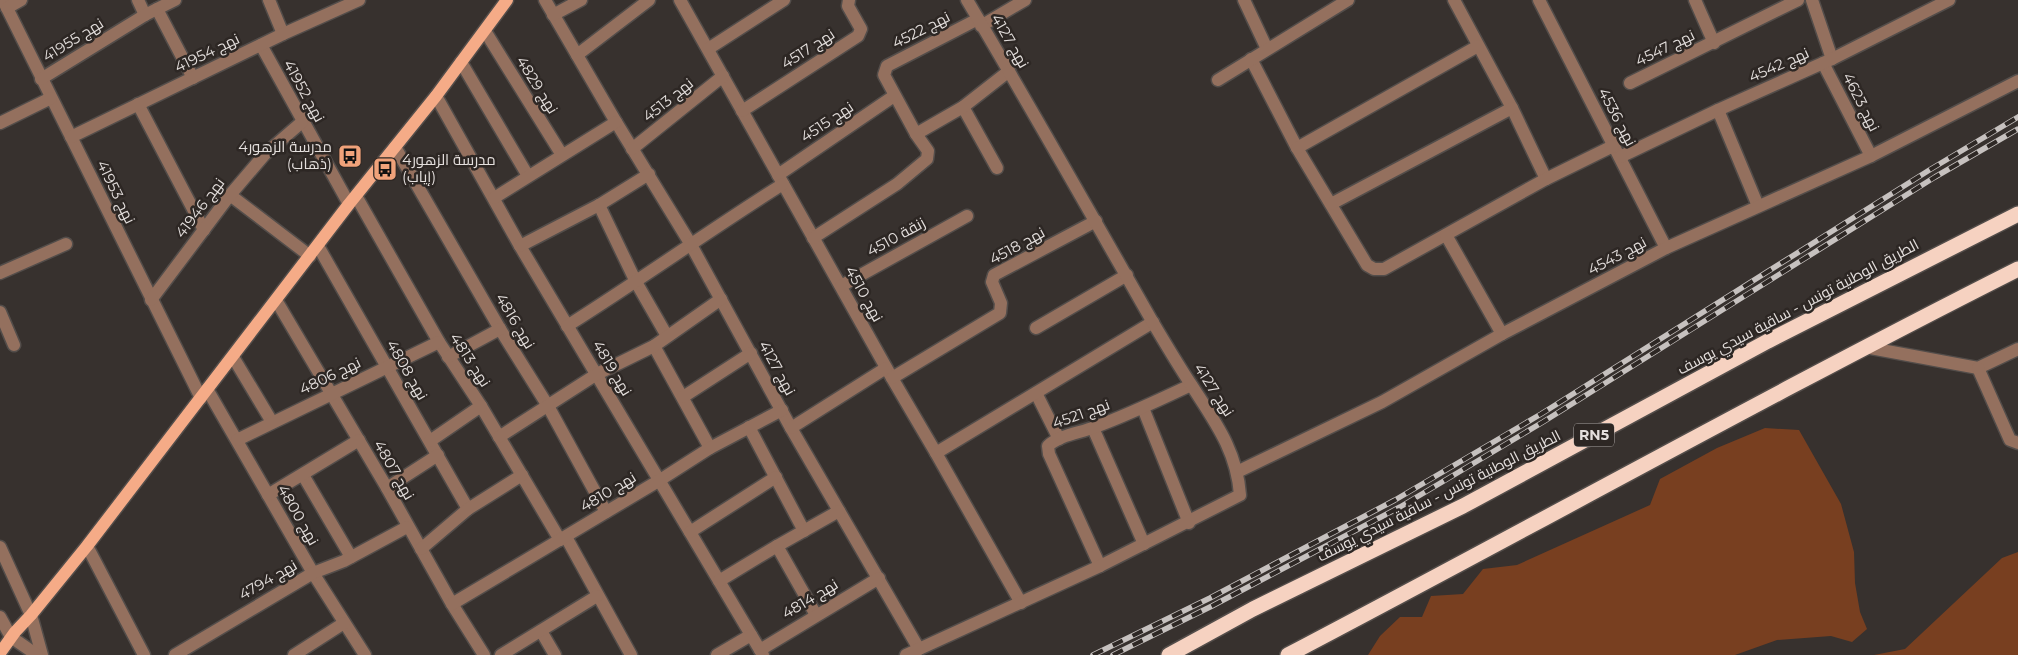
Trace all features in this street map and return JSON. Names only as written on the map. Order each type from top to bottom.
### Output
[{"type":"highway","name":"الطريق الوطنية تونس - ساقية سيدي يوسف","points":[[1169,655],[1253,609],[1408,534],[1768,341],[2018,214]]},
{"type":"highway","points":[[1288,655],[1865,347],[2018,269]]},
{"type":"main road","points":[[0,653],[11,637],[87,546],[353,200],[436,96],[507,0]]},
{"type":"street","points":[[5,4],[21,0]]},
{"type":"street","points":[[138,0],[145,15]]},
{"type":"street","name":"نهج 41955","points":[[41,79],[145,15],[175,0]]},
{"type":"street","points":[[269,0],[283,34]]},
{"type":"street","name":"نهج 41954","points":[[71,137],[283,34],[336,5],[359,0]]},
{"type":"street","name":"نهج 4127","points":[[545,0],[632,149],[690,243],[791,428],[919,649]]},
{"type":"street","points":[[553,15],[581,0]]},
{"type":"street","points":[[577,55],[649,0]]},
{"type":"street","name":"نهج 4510","points":[[680,0],[889,373],[1021,603]]},
{"type":"street","points":[[708,49],[784,0]]},
{"type":"street","name":"نهج 4517","points":[[742,110],[858,36],[861,29],[848,6],[849,0]]},
{"type":"street","name":"نهج 4127","points":[[906,655],[1100,566],[1189,523],[1240,495],[1237,472],[1230,449],[1219,426],[1191,385],[1153,322],[967,0]]},
{"type":"street","name":"نهج 4522","points":[[894,96],[884,75],[887,66],[1025,0]]},
{"type":"street","points":[[1244,0],[1267,49]]},
{"type":"street","points":[[1218,80],[1348,0]]},
{"type":"street","points":[[1454,0],[1512,108],[1546,179]]},
{"type":"street","name":"نهج 4547","points":[[1695,0],[1714,43]]},
{"type":"street","name":"نهج 4547","points":[[1630,83],[1798,0]]},
{"type":"street","name":"نهج 4623","points":[[1812,0],[1828,61],[1871,156]]},
{"type":"street","name":"نهج 4542","points":[[1620,157],[1718,110],[1828,61],[1949,0]]},
{"type":"street","name":"نهج 4536","points":[[1544,2],[1613,146],[1666,248]]},
{"type":"street","name":"نهج 41953","points":[[5,4],[152,300],[204,394]]},
{"type":"street","points":[[157,9],[193,78]]},
{"type":"street","name":"نهج 4829","points":[[485,31],[562,155]]},
{"type":"street","name":"نهج 41952","points":[[261,44],[302,122],[353,200]]},
{"type":"street","points":[[1298,148],[1478,46]]},
{"type":"street","points":[[1250,59],[1331,204],[1367,264],[1374,269],[1384,269],[1546,179],[1613,146]]},
{"type":"street","points":[[461,62],[528,176]]},
{"type":"street","points":[[916,134],[963,107],[1009,71]]},
{"type":"street","name":"نهج 4513","points":[[632,149],[723,76]]},
{"type":"street","name":"نهج 4543","points":[[1237,472],[1382,402],[1502,334],[1666,248],[1871,156],[2018,81]]},
{"type":"street","name":"نهج 4819","points":[[436,96],[520,246],[761,652]]},
{"type":"street","points":[[813,238],[897,184],[927,159],[928,151],[894,96]]},
{"type":"street","name":"نهج 4515","points":[[567,326],[636,282],[894,96]]},
{"type":"street","points":[[0,123],[51,98]]},
{"type":"street","points":[[138,104],[204,230]]},
{"type":"street","points":[[963,107],[997,168]]},
{"type":"street","points":[[1331,204],[1512,108]]},
{"type":"street","points":[[1718,110],[1758,206]]},
{"type":"street","name":"نهج 41946","points":[[152,300],[230,195],[266,154],[302,122]]},
{"type":"street","points":[[494,198],[616,122]]},
{"type":"street","name":"نهج 4816","points":[[395,147],[500,329],[548,406],[606,512]]},
{"type":"street","points":[[520,246],[599,205],[649,174]]},
{"type":"street","points":[[230,195],[314,251]]},
{"type":"street","name":"نهج 4813","points":[[353,200],[438,342],[481,406],[522,476],[563,538],[631,655]]},
{"type":"street","points":[[599,205],[636,282],[667,336]]},
{"type":"street","name":"زنقة 4510","points":[[840,286],[967,216]]},
{"type":"street","name":"نهج 4518","points":[[791,428],[1000,313],[1001,303],[992,282],[994,275],[1096,221]]},
{"type":"street","points":[[1446,235],[1502,334]]},
{"type":"street","points":[[0,273],[66,244]]},
{"type":"street","name":"نهج 4808","points":[[314,251],[386,367],[468,509]]},
{"type":"street","points":[[1036,328],[1127,275]]},
{"type":"street","points":[[500,437],[597,374],[654,346],[721,299]]},
{"type":"street","name":"نهج 4807","points":[[276,300],[387,488],[407,527],[452,604],[484,655]]},
{"type":"street","points":[[0,312],[14,346]]},
{"type":"street","points":[[936,453],[1153,322]]},
{"type":"street","points":[[448,357],[500,329]]},
{"type":"street","name":"نهج 4806","points":[[237,440],[438,342]]},
{"type":"street","points":[[654,346],[710,448]]},
{"type":"street","points":[[1865,347],[1978,368],[2018,349]]},
{"type":"street","points":[[683,397],[751,353]]},
{"type":"street","points":[[233,356],[272,422]]},
{"type":"street","points":[[1978,368],[2010,440],[2018,443]]},
{"type":"street","name":"نهج 4521","points":[[1100,566],[1049,454],[1048,446],[1058,439],[1094,428],[1143,408],[1191,385]]},
{"type":"street","points":[[1036,393],[1058,439]]},
{"type":"street","name":"نهج 4800","points":[[204,394],[237,440],[313,573],[365,655]]},
{"type":"street","points":[[430,441],[481,406]]},
{"type":"street","points":[[1143,408],[1189,523]]},
{"type":"street","name":"نهج 4810","points":[[452,604],[660,480],[710,448],[782,410]]},
{"type":"street","points":[[749,427],[804,531]]},
{"type":"street","points":[[1094,428],[1144,544]]},
{"type":"street","points":[[268,495],[359,440]]},
{"type":"street","points":[[387,488],[438,455]]},
{"type":"street","points":[[303,475],[352,557]]},
{"type":"street","points":[[421,549],[468,509],[522,476]]},
{"type":"street","points":[[690,532],[776,477]]},
{"type":"street","points":[[719,581],[839,511]]},
{"type":"street","name":"نهج 4794","points":[[175,655],[313,573],[335,566],[407,527]]},
{"type":"street","points":[[87,546],[144,655]]},
{"type":"street","points":[[777,546],[816,615]]},
{"type":"street","points":[[0,547],[31,615],[42,655]]},
{"type":"street","name":"نهج 4814","points":[[761,652],[816,615],[879,578]]},
{"type":"street","points":[[501,655],[597,596]]},
{"type":"street","points":[[0,617],[11,637],[37,655]]},
{"type":"street","points":[[294,655],[344,623]]},
{"type":"street","points":[[541,630],[555,655]]},
{"type":"street","points":[[717,655],[751,635]]},
{"type":"shaded area","points":[[1765,428],[1799,430],[1841,504],[1854,552],[1855,583],[1860,612],[1867,629],[1852,642],[1831,636],[1777,640],[1735,655],[1368,655],[1380,636],[1400,617],[1422,617],[1431,596],[1463,594],[1483,569],[1517,565],[1650,505],[1660,479],[1717,448]]},
{"type":"shaded area","points":[[2018,552],[2018,655],[1874,655],[1905,649],[2002,558]]},
{"type":"railway","points":[[1093,655],[1210,598],[1395,500],[1541,414],[1931,169],[2018,117]]},
{"type":"railway","points":[[1113,655],[1212,606],[1400,507],[1543,422],[1935,177],[2018,129]]},
{"type":"place","name":"مدرسة الزهور4 (ذهاب)","points":[[350,156]]},
{"type":"place","name":"مدرسة الزهور4 (إياب)","points":[[385,169]]}]
